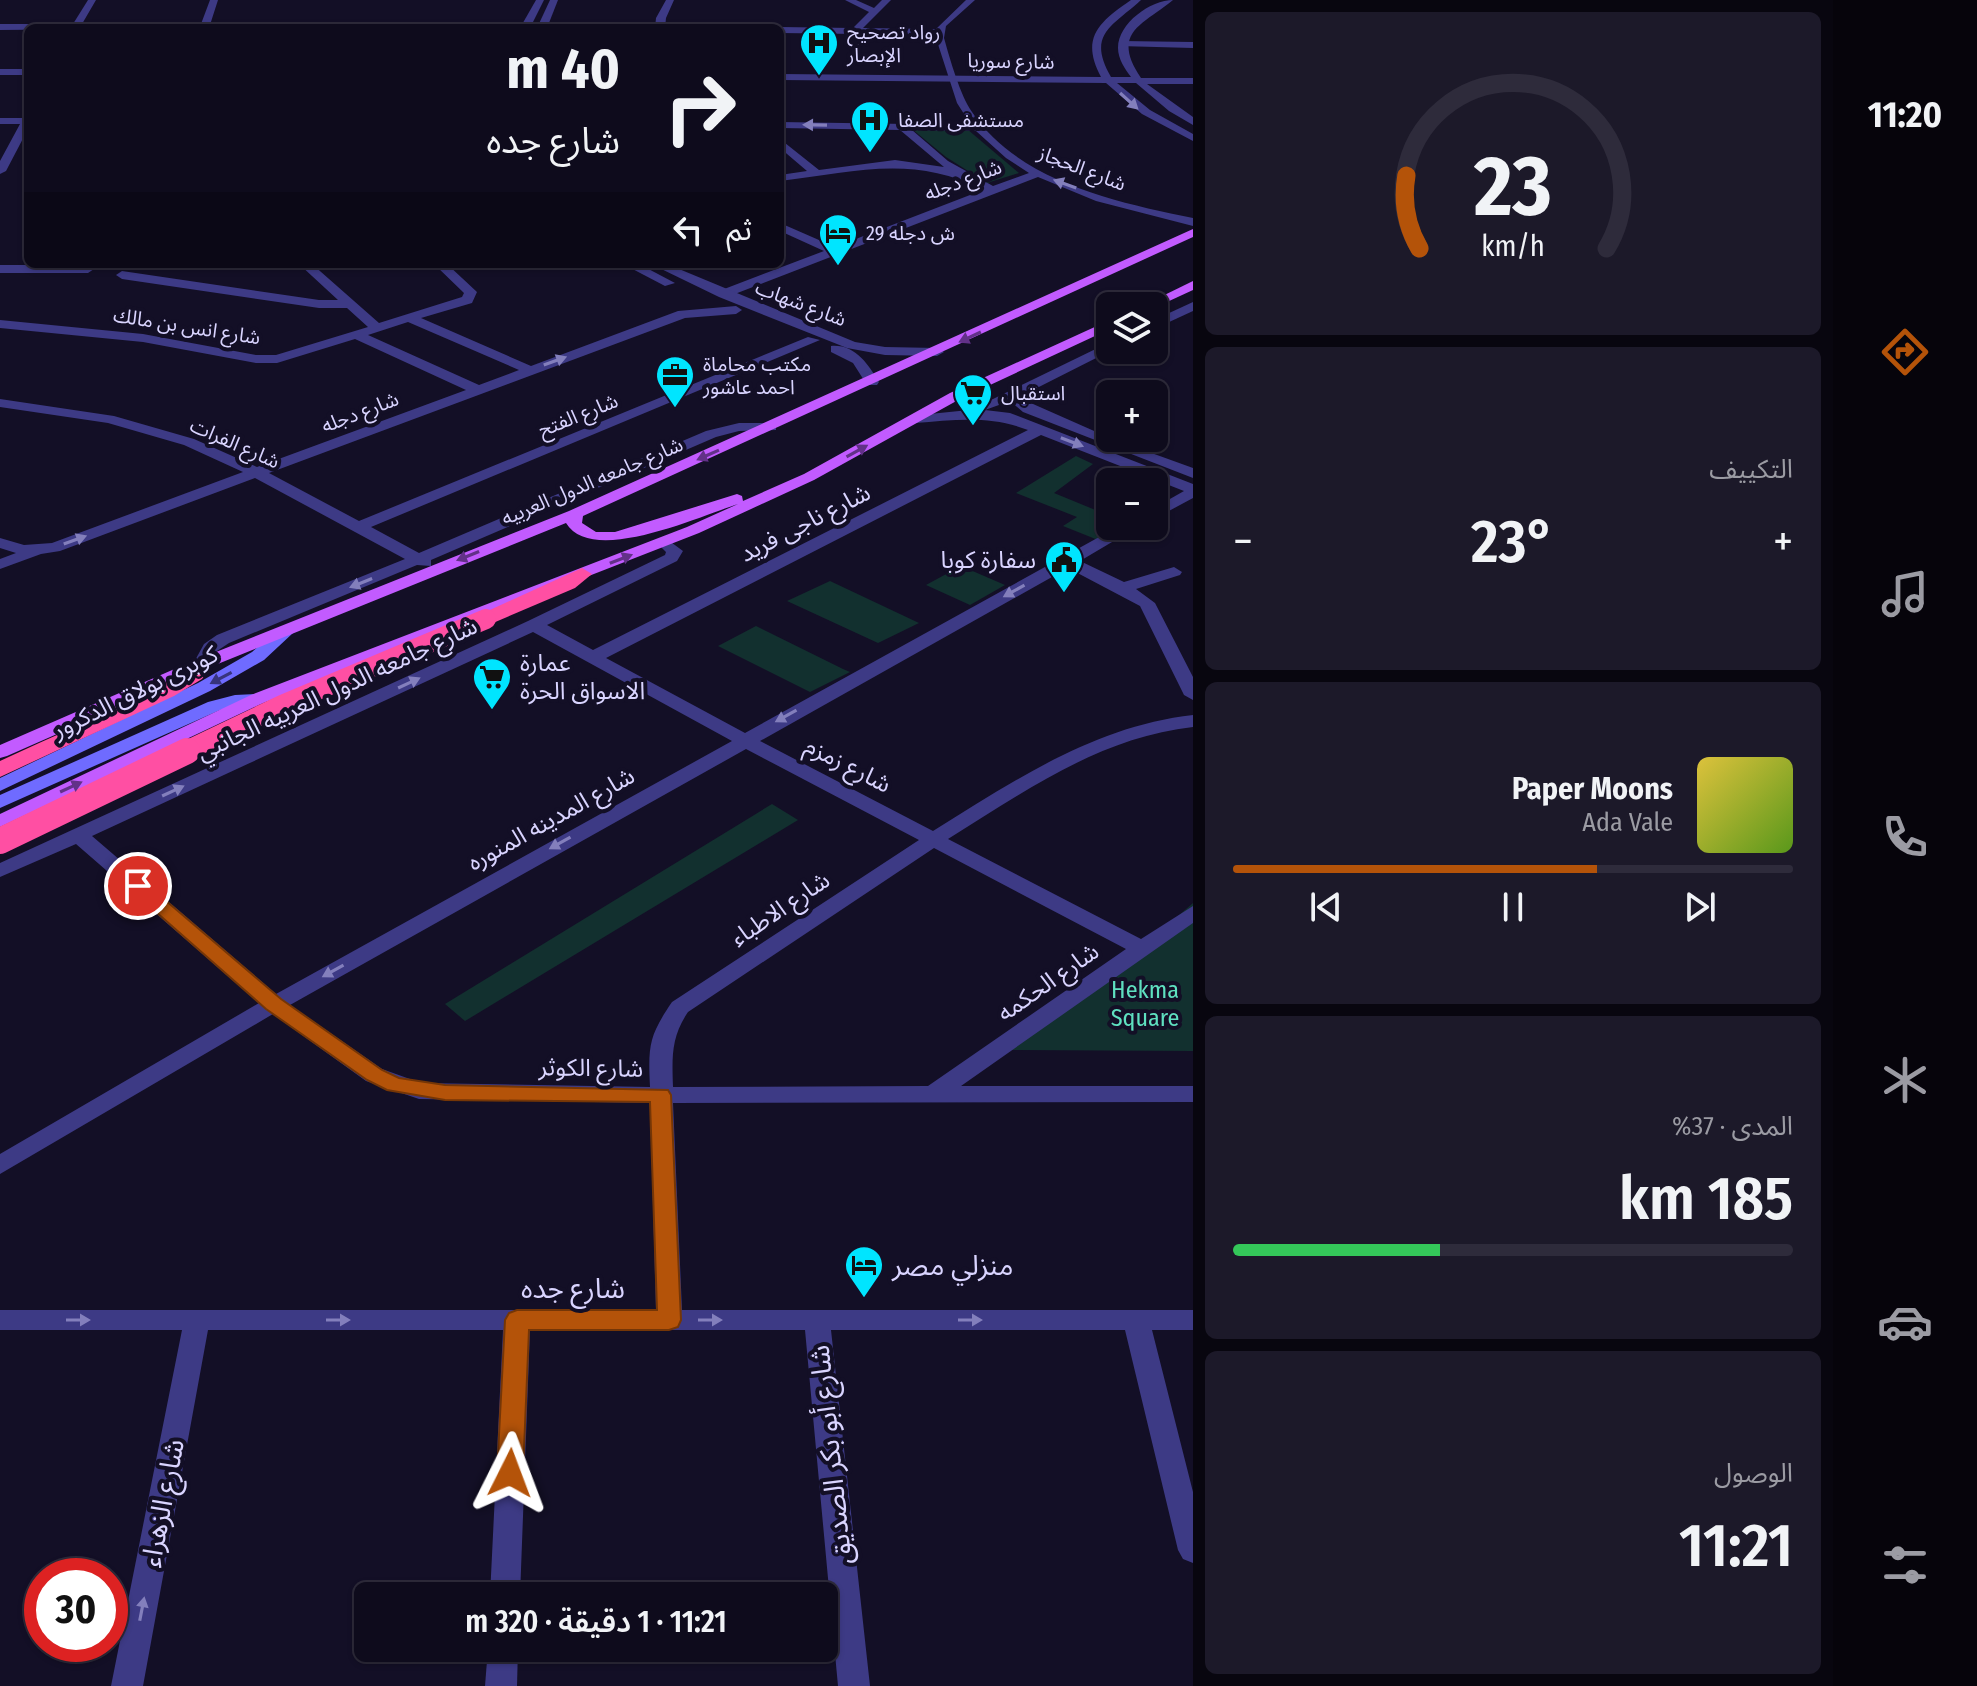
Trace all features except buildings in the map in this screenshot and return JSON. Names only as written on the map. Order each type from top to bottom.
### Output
[{"type":"highway","points":[[0,841],[282,705],[568,584],[582,574]]},
{"type":"highway","points":[[0,770],[166,691],[194,674],[202,664]]},
{"type":"main road","name":"شارع جامعه الدول العربيه","points":[[0,752],[202,664],[575,514],[872,382],[1193,233]]},
{"type":"main road","points":[[1164,248],[1193,246]]},
{"type":"main road","points":[[1168,297],[1193,285]]},
{"type":"main road","points":[[0,821],[257,699],[664,542],[809,477],[931,410],[1096,331]]},
{"type":"main road","points":[[575,514],[574,524],[581,531],[596,537],[616,537],[809,477]]},
{"type":"main road","name":"كوبرى بولاق الدكرور","points":[[0,785],[204,687],[258,656],[284,633]]},
{"type":"main road","name":"كوبرى بولاق الدكرور","points":[[0,802],[214,706],[235,700],[257,699]]},
{"type":"street","points":[[78,24],[92,0]]},
{"type":"street","points":[[205,24],[214,0]]},
{"type":"street","points":[[527,24],[540,0]]},
{"type":"street","points":[[544,24],[554,0]]},
{"type":"street","points":[[660,24],[670,0]]},
{"type":"street","points":[[849,0],[874,11]]},
{"type":"street","points":[[855,31],[887,0]]},
{"type":"street","points":[[784,30],[937,32],[971,0]]},
{"type":"street","points":[[1137,0],[1117,12],[1095,39],[1094,46],[1104,77],[1140,110],[1193,138]]},
{"type":"street","points":[[1169,0],[1140,15],[1122,44],[1123,59],[1134,78],[1155,97],[1193,122]]},
{"type":"street","points":[[1117,12],[1140,15]]},
{"type":"street","points":[[218,24],[222,14]]},
{"type":"street","points":[[1106,23],[1132,26]]},
{"type":"street","points":[[0,27],[24,27]]},
{"type":"street","name":"شارع الحجاز","points":[[937,32],[960,102],[977,128],[995,146],[1038,173],[1100,196],[1193,222]]},
{"type":"street","points":[[1122,44],[1193,45]]},
{"type":"street","points":[[0,70],[24,70]]},
{"type":"street","name":"شارع سوريا","points":[[784,75],[1193,78]]},
{"type":"street","points":[[0,121],[24,121]]},
{"type":"street","points":[[784,125],[977,128]]},
{"type":"street","points":[[903,127],[919,144],[959,173],[992,190]]},
{"type":"street","points":[[0,171],[24,128]]},
{"type":"street","points":[[895,163],[919,144]]},
{"type":"street","points":[[784,145],[816,173]]},
{"type":"street","points":[[784,177],[895,163],[959,173]]},
{"type":"street","name":"شارع دجله","points":[[723,294],[1038,173]]},
{"type":"street","points":[[784,229],[834,251]]},
{"type":"street","points":[[0,269],[30,268]]},
{"type":"street","points":[[94,268],[112,276],[319,304],[350,304]]},
{"type":"street","points":[[112,276],[138,268]]},
{"type":"street","points":[[310,268],[377,328]]},
{"type":"street","name":"شارع انس بن مالك","points":[[0,324],[129,336],[266,359],[287,357],[472,296],[444,268]]},
{"type":"street","name":"شارع شهاب","points":[[638,268],[852,356],[865,366],[872,382]]},
{"type":"street","name":"شارع شهاب","points":[[666,268],[723,294],[866,349],[937,352]]},
{"type":"street","points":[[1168,318],[1193,306]]},
{"type":"street","name":"شارع دجله","points":[[0,543],[23,550],[54,548],[683,314],[736,310]]},
{"type":"street","points":[[409,318],[529,370]]},
{"type":"street","points":[[357,335],[476,389]]},
{"type":"street","name":"شارع الفتح","points":[[358,527],[813,340]]},
{"type":"street","points":[[852,356],[864,353],[866,349]]},
{"type":"street","points":[[931,410],[983,408],[1096,353]]},
{"type":"street","points":[[1018,392],[1017,401],[1028,409],[1193,473]]},
{"type":"street","name":"شارع الفرات","points":[[0,403],[66,411],[150,429],[200,447],[257,473],[435,569]]},
{"type":"street","points":[[1005,416],[1004,413],[1012,409],[1028,409]]},
{"type":"street","points":[[915,419],[975,414],[1005,416],[1193,491]]},
{"type":"street","points":[[202,664],[210,648],[223,639],[719,431],[749,426],[771,427]]},
{"type":"street","name":"شارع ناجى فريد","points":[[592,658],[1040,430]]},
{"type":"street","points":[[1168,506],[1193,491]]},
{"type":"street","name":"شارع المدينه المنوره","points":[[0,1165],[274,1004],[1105,540]]},
{"type":"street","name":"شارع جامعه الدول العربيه الجانبي","points":[[0,871],[534,625],[671,558],[675,551],[664,542]]},
{"type":"street","points":[[0,564],[38,550]]},
{"type":"street","points":[[1067,561],[1123,588],[1152,609],[1193,695]]},
{"type":"street","points":[[1123,588],[1174,572]]},
{"type":"street","name":"شارع زمزم","points":[[534,625],[744,740],[1141,948]]},
{"type":"street","name":"شارع الاطباء","points":[[669,1320],[660,1095],[661,1040],[670,1019],[680,1007],[934,838],[1066,759],[1102,741],[1166,723],[1193,721]]},
{"type":"street","name":"شارع الكوثر","points":[[78,835],[274,1004],[374,1075],[419,1091],[660,1095],[1193,1094]]},
{"type":"street","name":"شارع الحكمه","points":[[933,1094],[1193,913]]},
{"type":"street","name":"شارع جده","points":[[0,1320],[1193,1320]]},
{"type":"street","name":"شارع الزهراء","points":[[127,1686],[197,1320]]},
{"type":"street","points":[[506,1582],[517,1320]]},
{"type":"street","name":"شارع أبو بكر الصديق","points":[[817,1320],[854,1686]]},
{"type":"street","points":[[1136,1320],[1193,1550]]},
{"type":"street","points":[[501,1686],[502,1662]]},
{"type":"green space","points":[[912,129],[967,129],[1019,173],[987,183],[946,157]]},
{"type":"green space","points":[[1076,456],[1093,464],[1054,493],[1096,510],[1096,539],[1063,526],[1077,517],[1016,493]]},
{"type":"green space","points":[[961,566],[1005,585],[970,605],[926,585]]},
{"type":"green space","points":[[830,581],[919,623],[878,643],[787,601]]},
{"type":"green space","points":[[756,626],[850,672],[810,692],[718,646]]},
{"type":"green space","points":[[772,804],[798,820],[465,1021],[445,1004]]},
{"type":"green space","name":"Hekma Square","points":[[1193,903],[1193,1051],[998,1050],[1161,931]]},
{"type":"place","name":"رواد تصحيح الإبصار","points":[[819,77]]},
{"type":"place","name":"مستشفى الصفا","points":[[870,154]]},
{"type":"place","name":"29 ش دجله","points":[[838,267]]},
{"type":"place","name":"مكتب محاماة احمد عاشور","points":[[675,409]]},
{"type":"place","name":"استقبال","points":[[973,427]]},
{"type":"place","name":"سفارة كوبا","points":[[1064,594]]},
{"type":"place","name":"عمارة الاسواق الحرة","points":[[492,711]]},
{"type":"place","name":"منزلي مصر","points":[[864,1299]]},
{"type":"route","points":[[138,886],[274,1004],[374,1075],[395,1085],[445,1093],[660,1095],[669,1320],[517,1320],[510,1473]]}]
